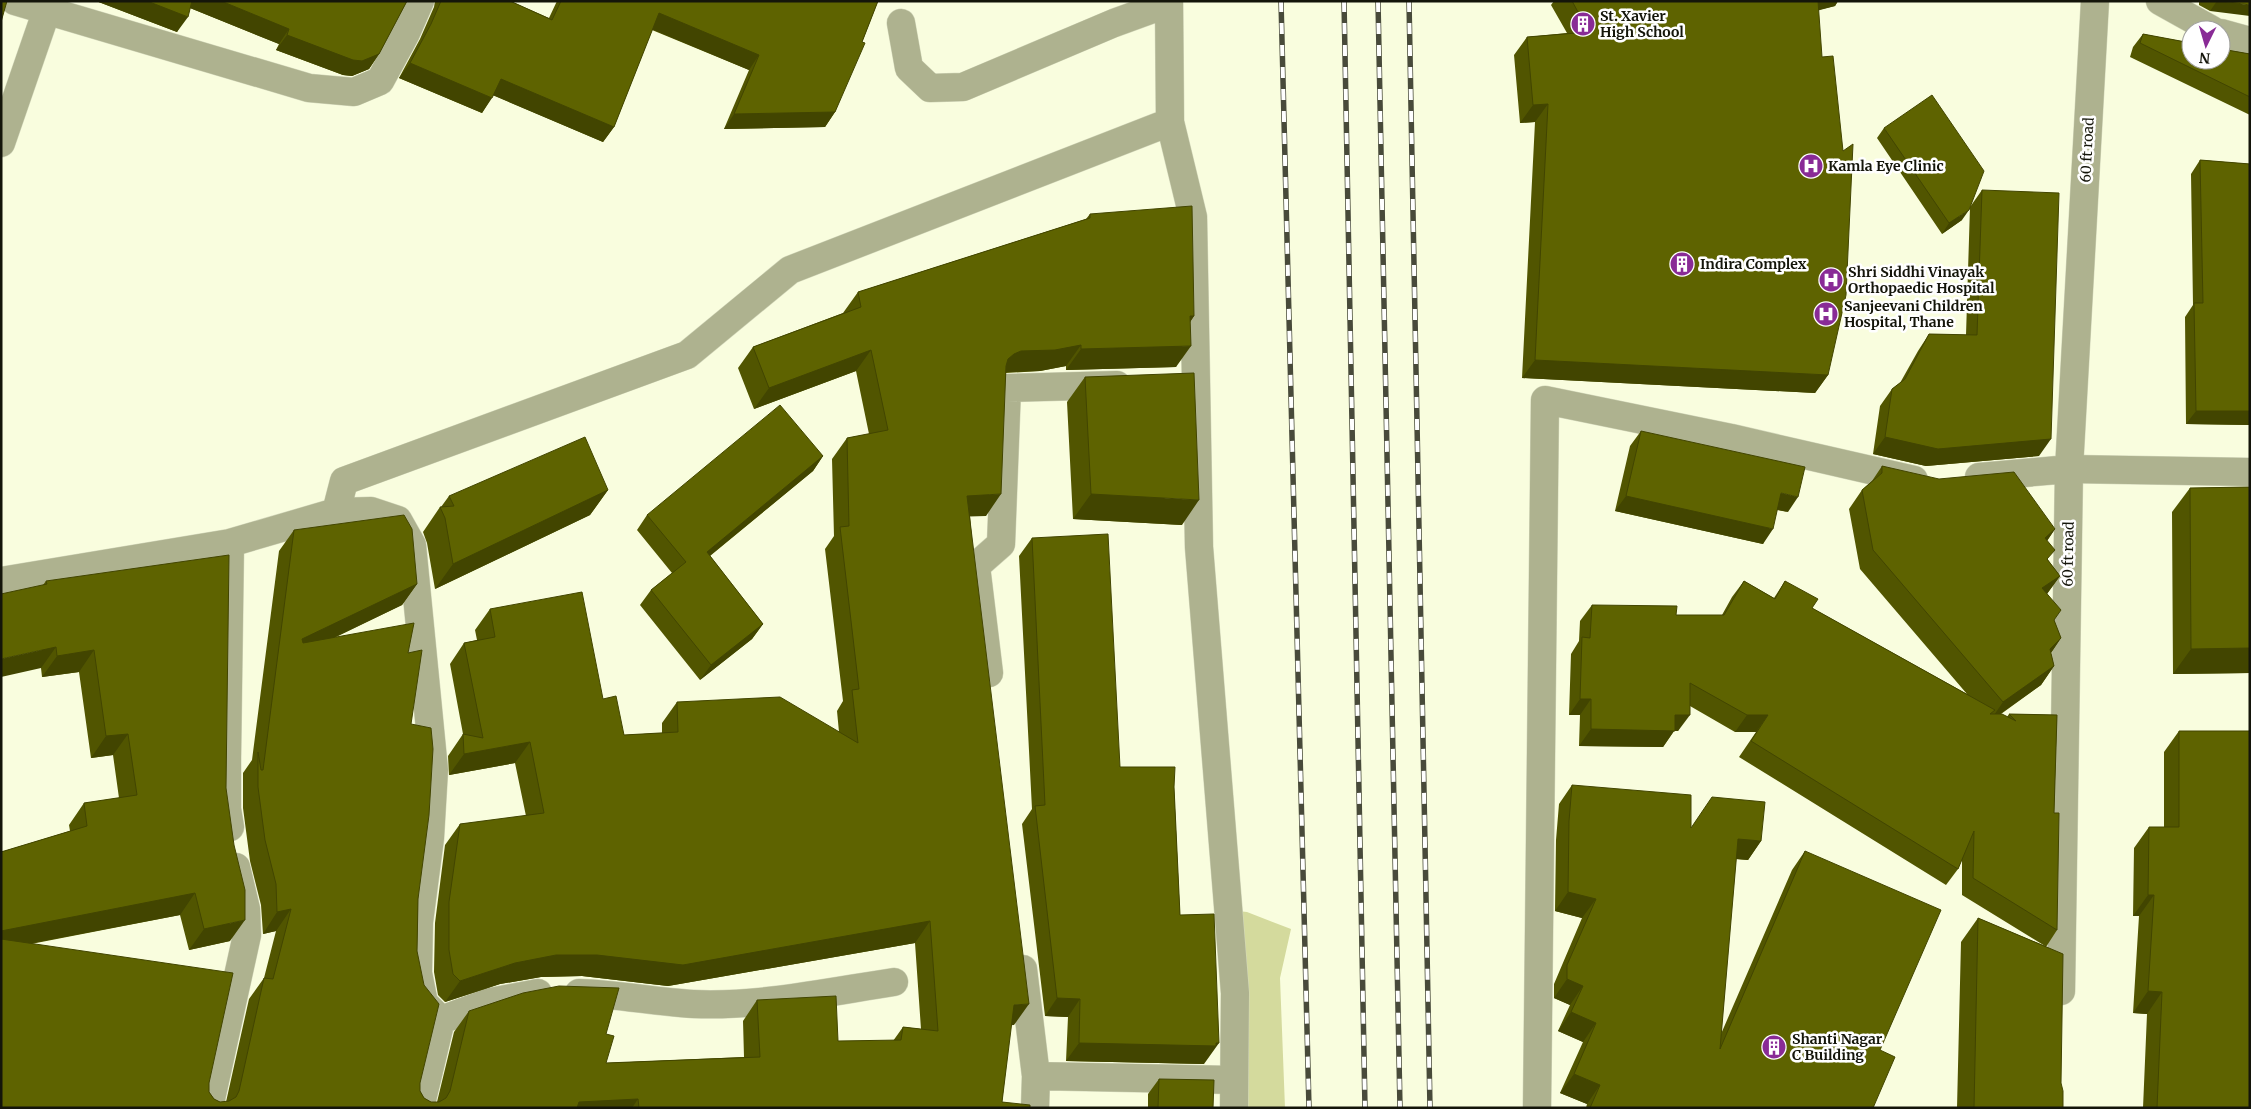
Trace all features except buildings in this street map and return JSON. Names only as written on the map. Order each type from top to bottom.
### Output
[{"type":"street","points":[[15,1],[49,6],[308,88],[354,92],[380,81],[406,33],[420,1]]},
{"type":"street","name":"60 ft road","points":[[2061,1018],[2069,469],[2095,1]]},
{"type":"street","points":[[2160,1],[2194,20]]},
{"type":"street","points":[[901,23],[909,68],[930,88],[963,87],[1114,23],[1169,2],[1170,122],[1193,217],[1186,382],[1235,993],[1234,1108]]},
{"type":"street","points":[[1,143],[7,108],[49,6]]},
{"type":"street","points":[[2231,36],[2250,41]]},
{"type":"street","points":[[336,512],[344,481],[687,355],[790,270],[1170,122]]},
{"type":"street","points":[[991,693],[976,566],[1001,544],[1007,388],[1146,384]]},
{"type":"street","points":[[1537,1108],[1545,400],[1731,438],[1925,482],[2069,469],[2250,472]]},
{"type":"street","points":[[1,580],[230,543],[336,512],[370,511],[398,520],[412,546],[434,770],[430,838],[419,922],[418,973],[424,1003],[441,1020]]},
{"type":"street","points":[[209,1108],[247,935],[246,909],[235,864],[227,809],[230,543]]},
{"type":"street","points":[[1021,948],[1036,1076],[1035,1108]]},
{"type":"street","points":[[441,1020],[490,1002],[544,992],[612,994],[692,1004],[755,1003],[894,982]]},
{"type":"street","points":[[420,1108],[441,1020]]},
{"type":"street","points":[[1036,1076],[1234,1080]]},
{"type":"green space","points":[[1228,910],[1247,912],[1291,929],[1280,978],[1285,1108],[1244,1108]]},
{"type":"railway","points":[[1281,1],[1309,1108]]},
{"type":"railway","points":[[1344,1],[1365,1108]]},
{"type":"railway","points":[[1378,1],[1400,1108]]},
{"type":"railway","points":[[1409,1],[1430,1108]]},
{"type":"place","name":"St. Xavier High School","points":[[1583,24]]},
{"type":"place","name":"Kamla Eye Clinic","points":[[1811,166]]},
{"type":"place","name":"Indira Complex","points":[[1682,264]]},
{"type":"place","name":"Shri Siddhi Vinayak Orthopaedic Hospital","points":[[1831,280]]},
{"type":"place","name":"Sanjeevani Children Hospital, Thane","points":[[1826,314]]},
{"type":"place","name":"Shanti Nagar C Building","points":[[1774,1047]]}]
